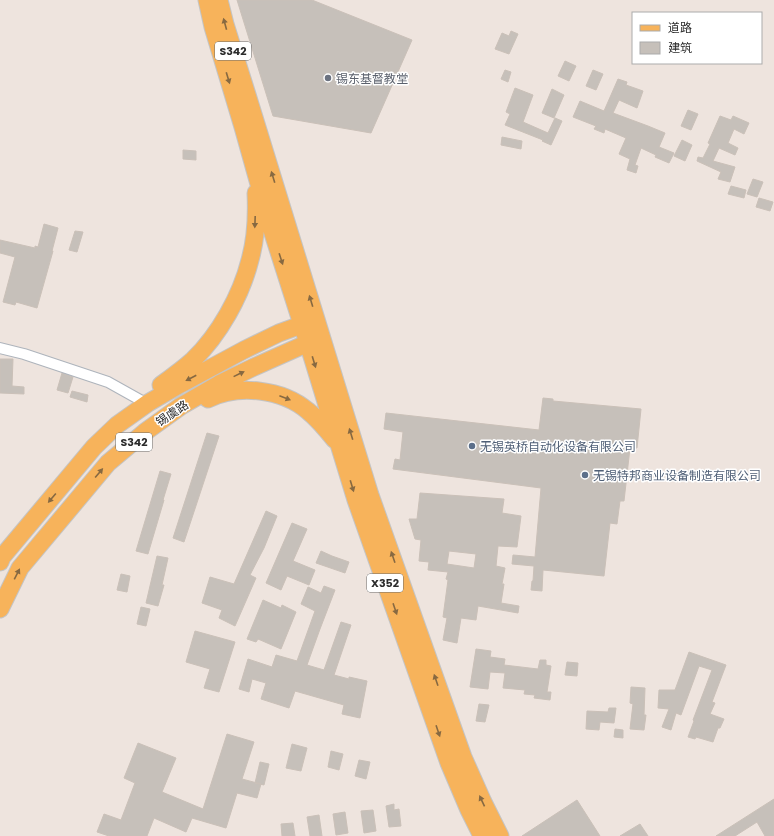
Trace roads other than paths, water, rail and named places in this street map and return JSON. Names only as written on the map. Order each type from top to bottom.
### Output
[{"type":"main road","name":"S342","points":[[206,0],[213,27],[242,101]]},
{"type":"main road","name":"S342","points":[[219,0],[242,101],[309,322]]},
{"type":"main road","name":"S342","points":[[250,128],[255,169],[271,226],[309,322]]},
{"type":"main road","points":[[117,425],[151,392],[193,360],[206,346],[233,305],[250,260],[255,232],[255,169]]},
{"type":"main road","name":"X352","points":[[309,322],[463,757],[500,836]]},
{"type":"main road","name":"锡虞路","points":[[0,562],[2,557],[94,447],[117,425],[148,403],[179,384],[279,333],[309,322]]},
{"type":"main road","name":"X352","points":[[315,341],[339,444],[356,500],[449,763],[482,836]]},
{"type":"main road","name":"锡虞路","points":[[0,609],[20,568],[108,463],[145,432],[181,406],[219,384],[254,367],[315,341]]},
{"type":"main road","points":[[145,432],[165,424],[194,406],[211,398],[234,391],[250,390],[280,396],[294,402],[307,410],[339,444]]},
{"type":"street","points":[[0,348],[24,354],[108,382],[142,401]]},
{"type":"place","name":"锡东基督教堂","points":[[328,78]]},
{"type":"place","name":"无锡英桥自动化设备有限公司","points":[[472,446]]},
{"type":"place","name":"无锡特邦商业设备制造有限公司","points":[[585,475]]}]
